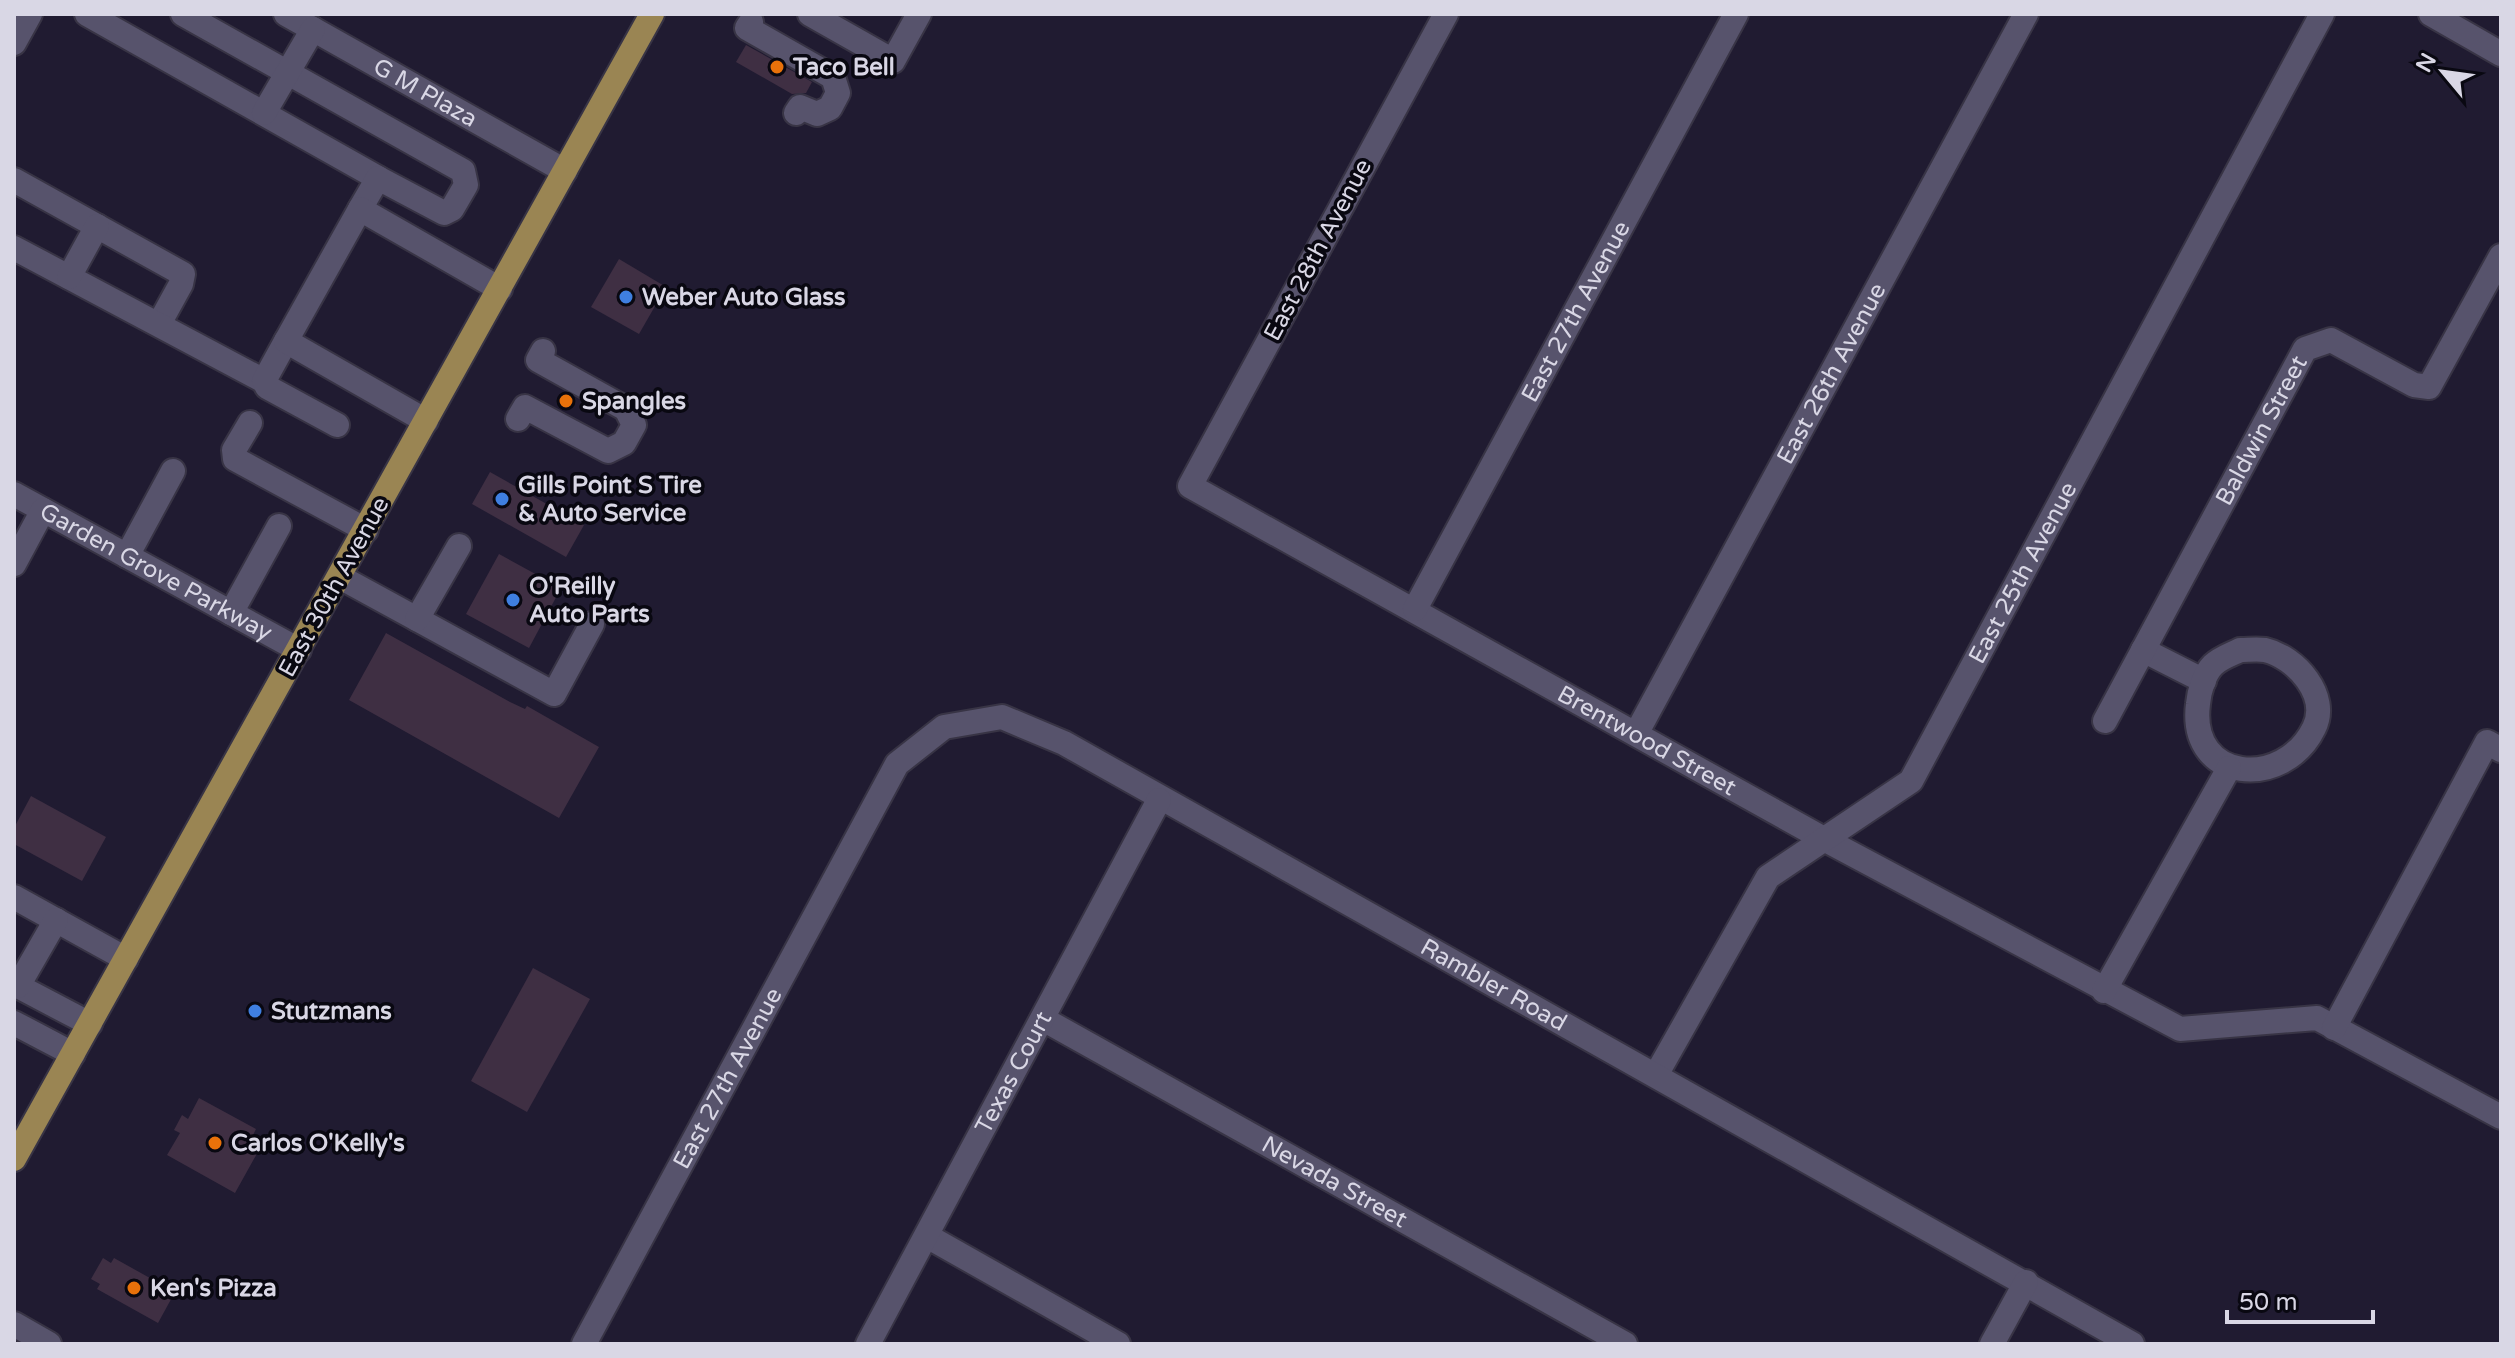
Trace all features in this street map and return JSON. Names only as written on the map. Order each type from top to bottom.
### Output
[{"type":"main road","name":"East 30th Avenue","points":[[14,1159],[652,14]]},
{"type":"street","points":[[14,43],[30,14]]},
{"type":"street","points":[[87,14],[378,178],[444,213],[452,209],[466,185],[463,171],[183,14]]},
{"type":"street","name":"G M Plaza","points":[[286,14],[565,171]]},
{"type":"street","points":[[810,14],[893,61],[919,14]]},
{"type":"street","name":"East 28th Avenue","points":[[1190,486],[1446,14]]},
{"type":"street","name":"East 27th Avenue","points":[[1415,609],[1736,14]]},
{"type":"street","name":"East 26th Avenue","points":[[1636,734],[2026,14]]},
{"type":"street","name":"East 25th Avenue","points":[[1656,1075],[1768,877],[1911,781],[2322,14]]},
{"type":"street","points":[[2431,14],[2501,54]]},
{"type":"street","points":[[751,22],[747,28],[833,77],[838,93],[830,108],[817,114],[800,107],[796,113]]},
{"type":"street","points":[[264,113],[313,29]]},
{"type":"street","points":[[264,381],[378,178]]},
{"type":"street","points":[[14,180],[183,274],[181,284],[159,324]]},
{"type":"street","points":[[360,209],[500,289]]},
{"type":"street","points":[[69,277],[97,226]]},
{"type":"street","points":[[14,248],[264,381],[267,387],[337,425]]},
{"type":"street","name":"Baldwin Street","points":[[2105,721],[2305,349],[2331,340],[2414,385],[2429,387],[2492,293],[2501,256]]},
{"type":"street","points":[[286,341],[426,421]]},
{"type":"street","points":[[518,419],[525,407],[608,451],[624,443],[634,425],[626,409],[538,360],[543,351]]},
{"type":"street","points":[[250,423],[234,450],[235,459],[366,530]]},
{"type":"street","points":[[127,556],[173,471]]},
{"type":"street","name":"Brentwood Street","points":[[1190,486],[1822,838],[2180,1029],[2317,1018],[2501,1117]]},
{"type":"street","name":"Garden Grove Parkway","points":[[14,494],[299,650]]},
{"type":"street","points":[[14,564],[43,510]]},
{"type":"street","points":[[231,613],[279,526]]},
{"type":"street","points":[[417,619],[459,546]]},
{"type":"street","points":[[340,577],[554,694],[592,624]]},
{"type":"street","points":[[2143,650],[2204,681]]},
{"type":"street","points":[[2240,650],[2266,650],[2300,669],[2316,695],[2316,725],[2300,751],[2271,766],[2246,771],[2229,768],[2203,742],[2196,717],[2204,681],[2212,665],[2240,650]]},
{"type":"street","name":"Rambler Road","points":[[868,812],[897,764],[944,727],[1002,717],[1064,743],[1159,800],[1656,1075],[2132,1344]]},
{"type":"street","points":[[2334,1028],[2487,742],[2501,750]]},
{"type":"street","points":[[2104,991],[2229,768]]},
{"type":"street","name":"Texas Court","points":[[868,1344],[1159,800]]},
{"type":"street","name":"East 27th Avenue","points":[[592,1341],[868,812]]},
{"type":"street","points":[[14,897],[126,959]]},
{"type":"street","points":[[56,920],[16,985],[90,1024]]},
{"type":"street","name":"Nevada Street","points":[[1043,1019],[1625,1344]]},
{"type":"street","points":[[14,1023],[73,1054]]},
{"type":"street","points":[[927,1236],[1118,1344]]},
{"type":"street","points":[[1992,1344],[2026,1282]]},
{"type":"street","points":[[14,1324],[49,1344]]},
{"type":"building","points":[[746,45],[812,82],[806,93],[792,94],[736,62]]},
{"type":"building","points":[[619,259],[666,287],[639,334],[591,307]]},
{"type":"building","points":[[490,472],[584,525],[566,557],[472,504]]},
{"type":"building","points":[[499,554],[561,588],[529,648],[466,614]]},
{"type":"building","points":[[386,633],[599,747],[559,818],[349,700]]},
{"type":"building","points":[[31,796],[106,837],[82,881],[14,844],[14,828]]},
{"type":"building","points":[[533,968],[590,999],[527,1112],[471,1081]]},
{"type":"building","points":[[199,1098],[256,1129],[253,1135],[264,1141],[235,1193],[167,1155],[180,1133],[174,1130],[182,1115],[188,1119]]},
{"type":"building","points":[[103,1258],[111,1263],[114,1258],[175,1292],[158,1323],[97,1289],[100,1284],[91,1279]]},
{"type":"place","name":"Taco Bell","points":[[777,67]]},
{"type":"place","name":"Weber Auto Glass","points":[[626,297]]},
{"type":"place","name":"Spangles","points":[[566,401]]},
{"type":"place","name":"Gills Point S Tire & Auto Service","points":[[502,499]]},
{"type":"place","name":"O'Reilly Auto Parts","points":[[513,600]]},
{"type":"place","name":"Stutzmans","points":[[255,1011]]},
{"type":"place","name":"Carlos O'Kelly's","points":[[215,1143]]},
{"type":"place","name":"Ken's Pizza","points":[[134,1288]]}]
